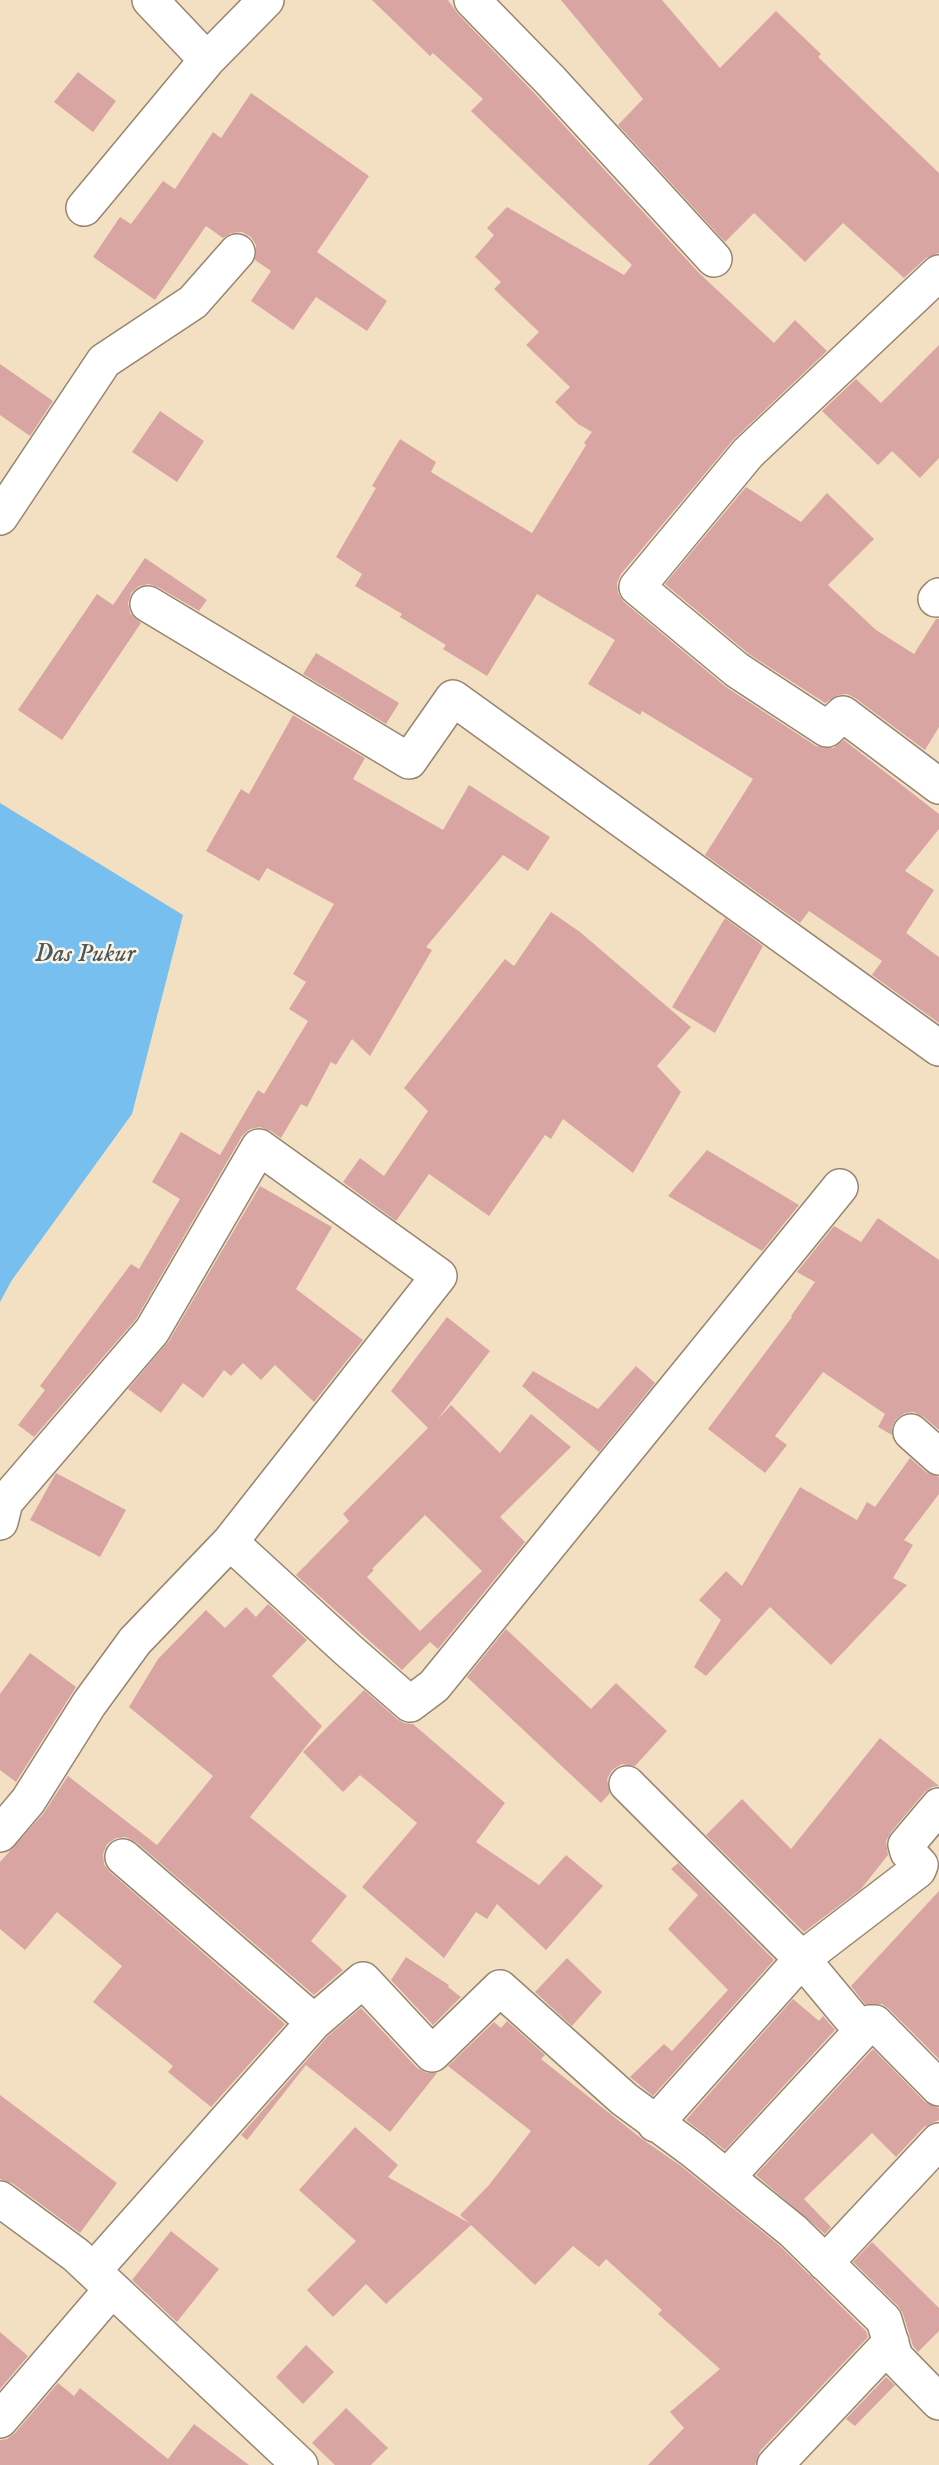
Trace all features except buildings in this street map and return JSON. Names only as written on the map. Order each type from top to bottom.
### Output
[{"type":"street","points":[[150,0],[207,60]]},
{"type":"street","points":[[84,208],[207,60],[266,0]]},
{"type":"street","points":[[472,0],[551,81],[714,259]]},
{"type":"street","points":[[0,517],[104,361],[193,302],[237,252]]},
{"type":"street","points":[[939,273],[748,453],[637,587],[737,670],[827,729],[843,714],[939,786]]},
{"type":"street","points":[[148,604],[410,761],[453,698],[939,1048]]},
{"type":"street","points":[[0,1522],[5,1502],[152,1331],[259,1147],[439,1276],[230,1542],[135,1641],[89,1704],[29,1801],[0,1834]]},
{"type":"street","points":[[230,1542],[410,1703],[434,1686],[840,1187]]},
{"type":"street","points":[[911,1432],[939,1457]]},
{"type":"street","points":[[627,1784],[803,1959],[862,2031]]},
{"type":"street","points":[[655,2123],[803,1959],[920,1868],[906,1845],[939,1806]]},
{"type":"street","points":[[123,1857],[314,2022]]},
{"type":"street","points":[[0,2420],[102,2280],[314,2022],[363,1980],[432,2054],[500,1988],[624,2099],[793,2231],[884,2320],[895,2357],[939,2402]]},
{"type":"street","points":[[727,2177],[870,2023],[875,2023],[939,2088]]},
{"type":"street","points":[[825,2263],[939,2141]]},
{"type":"street","points":[[0,2199],[76,2255],[300,2465]]},
{"type":"street","points":[[775,2465],[891,2342]]},
{"type":"water","name":"Das Pukur","points":[[0,803],[183,915],[132,1114],[12,1280],[0,1302]]}]
